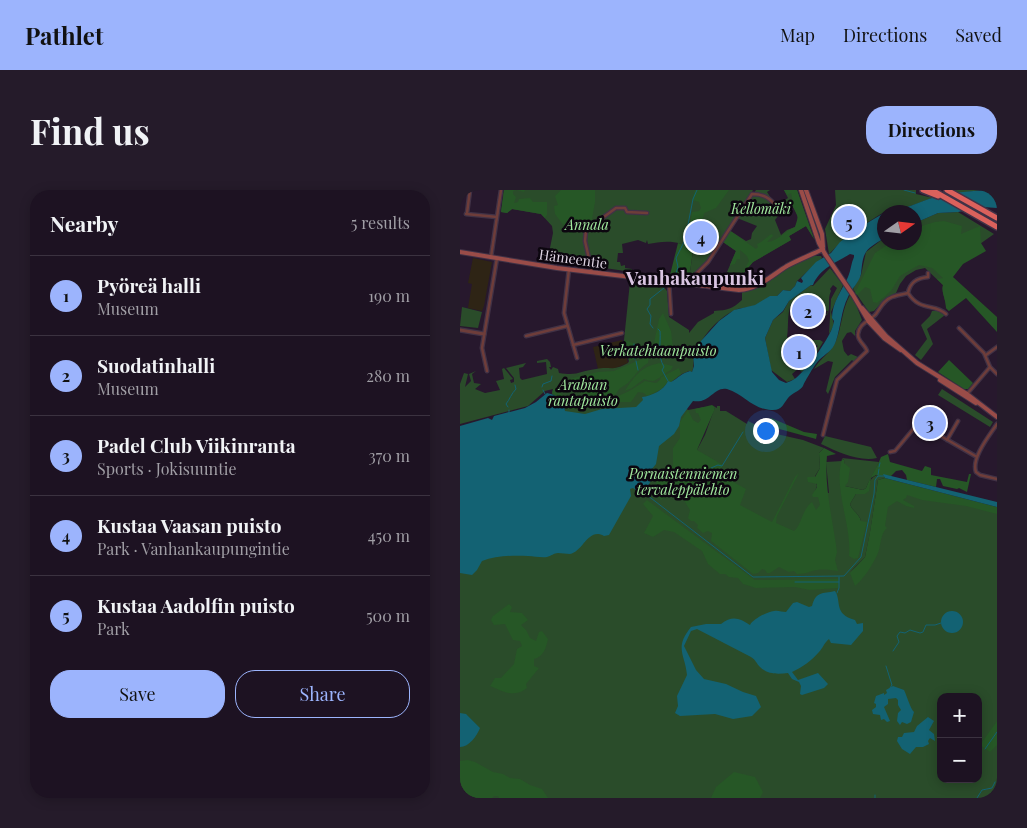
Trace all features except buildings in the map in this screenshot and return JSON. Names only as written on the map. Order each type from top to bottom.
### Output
[{"type":"highway","points":[[923,190],[933,192],[972,212],[997,228]]},
{"type":"highway","points":[[948,190],[997,218]]},
{"type":"main road","points":[[800,190],[826,255],[869,320],[900,350],[937,376],[944,384],[966,395],[997,417]]},
{"type":"main road","points":[[806,190],[822,234],[823,249]]},
{"type":"main road","name":"Hämeentie","points":[[460,252],[669,282],[748,289],[759,285],[799,260],[823,249]]},
{"type":"street","points":[[470,190],[466,214],[497,217]]},
{"type":"street","points":[[491,257],[501,190]]},
{"type":"street","points":[[691,284],[694,276],[708,262],[752,194],[766,196],[774,203],[780,213]]},
{"type":"street","points":[[592,272],[585,241],[586,230],[616,208],[625,208],[627,212],[647,213]]},
{"type":"street","points":[[487,371],[482,348],[497,258]]},
{"type":"street","points":[[570,269],[564,313],[577,358]]},
{"type":"street","points":[[908,293],[909,287],[914,281],[928,277],[928,273]]},
{"type":"street","points":[[669,282],[671,314]]},
{"type":"street","points":[[908,293],[918,304],[943,311],[946,314]]},
{"type":"street","points":[[823,435],[837,380],[867,351],[858,336],[863,324],[888,299],[908,293]]},
{"type":"street","points":[[526,336],[567,326]]},
{"type":"street","points":[[959,328],[986,355],[990,367],[997,374]]},
{"type":"street","points":[[460,330],[484,334]]},
{"type":"street","points":[[573,345],[622,333]]},
{"type":"street","points":[[986,355],[997,347]]},
{"type":"street","points":[[966,395],[990,367]]},
{"type":"street","points":[[946,440],[958,421]]},
{"type":"street","points":[[890,452],[895,451],[918,424],[921,424],[977,456]]},
{"type":"street","points":[[997,424],[977,456],[975,467],[976,472],[980,475],[997,479]]},
{"type":"shaded area","points":[[473,258],[492,262],[482,311],[468,308],[472,284],[468,283]]},
{"type":"shaded area","points":[[622,340],[628,363],[611,370],[598,369],[593,347]]},
{"type":"green space","name":"Annala","points":[[504,190],[753,190],[708,261],[696,273],[694,272],[689,279],[693,251],[683,244],[671,242],[648,244],[647,240],[646,243],[638,240],[622,244],[623,253],[618,253],[617,262],[620,262],[621,266],[625,265],[625,268],[632,269],[632,272],[572,264],[547,263],[553,233],[552,226],[541,214],[512,209],[507,213],[501,212]]},
{"type":"green space","points":[[504,190],[517,190],[513,191],[516,197],[514,203],[518,202],[519,199],[530,198],[533,202],[547,202],[547,215],[545,218],[541,214],[512,209],[507,213],[501,212]]},
{"type":"green space","points":[[561,190],[595,190],[591,225],[584,227],[578,224],[577,231],[569,234],[568,225],[564,226],[555,214],[554,206],[558,205],[555,196]]},
{"type":"green space","points":[[695,190],[729,190],[716,208],[704,213],[699,238],[693,251],[689,279],[670,275],[678,243],[686,245],[692,212],[699,211],[701,208],[699,202],[692,200]]},
{"type":"green space","name":"Kellomäki","points":[[756,190],[770,190],[767,192],[776,206],[788,198],[784,190],[797,190],[814,239],[806,226],[789,236],[791,240],[753,262],[737,281],[737,286],[734,286],[732,277],[727,272],[736,251],[723,242],[729,230],[746,241],[751,239],[752,233],[757,226],[737,218]],"holes":[[[792,205],[797,216],[797,224],[781,235],[775,220],[781,212]]]},
{"type":"green space","points":[[784,190],[797,190],[814,239],[806,226],[789,236],[791,240],[753,262],[741,276],[749,261],[747,256],[740,250],[740,259],[737,259],[735,264],[730,265],[736,251],[723,242],[729,230],[756,249],[758,247],[757,244],[770,235],[772,234],[773,236],[767,242],[775,240],[795,227],[798,217],[792,205],[791,193],[787,195]]},
{"type":"green space","points":[[835,190],[916,190],[916,194],[929,197],[957,190],[980,190],[935,197],[913,205],[877,205],[877,216],[857,229],[829,254],[825,229],[836,205]]},
{"type":"green space","points":[[958,212],[994,234],[942,271],[949,311],[946,308],[943,285],[925,268],[916,270],[906,276],[896,293],[885,299],[874,311],[869,312],[853,289],[861,275],[866,252],[877,243],[877,250],[922,250],[922,220],[938,213]]},
{"type":"green space","points":[[944,221],[962,226],[961,234],[980,226],[981,243],[986,251],[963,264],[953,277],[997,317],[997,332],[966,298],[949,311],[946,308],[943,285],[937,279],[943,278],[932,268],[919,265],[900,276],[891,291],[877,303],[873,302],[870,289],[865,287],[857,295],[855,293],[875,253],[880,250],[922,250],[922,226]]},
{"type":"green space","points":[[813,256],[821,256],[822,258],[797,281],[790,291],[783,290],[777,296],[768,298],[759,304],[736,310],[720,319],[704,337],[696,351],[692,372],[689,371],[682,374],[625,416],[564,413],[565,407],[558,397],[552,394],[553,389],[545,391],[528,406],[460,424],[460,384],[464,373],[468,374],[465,387],[471,381],[469,374],[476,371],[472,374],[474,383],[481,384],[475,389],[485,393],[500,390],[496,381],[504,379],[502,369],[504,368],[513,379],[510,380],[511,383],[514,382],[514,378],[506,368],[526,363],[523,367],[519,368],[522,380],[547,374],[546,362],[537,363],[537,361],[547,359],[550,362],[551,367],[549,367],[551,370],[553,367],[558,369],[559,373],[566,374],[575,374],[601,368],[614,368],[628,363],[624,340],[630,282],[662,285],[667,291],[669,317],[689,330],[689,333],[698,322],[714,313],[714,311],[730,309],[742,300],[742,292],[760,286],[792,265]]},
{"type":"green space","points":[[830,268],[843,285],[831,312],[834,325],[829,334],[831,299],[837,288],[833,285],[830,289],[829,309],[827,315],[824,314],[827,314],[828,311],[823,311],[823,307],[811,307],[811,304],[797,305],[794,300],[791,304],[788,318],[787,337],[793,341],[786,349],[788,359],[796,365],[804,363],[818,346],[812,343],[811,340],[823,342],[811,362],[802,372],[798,369],[792,374],[795,379],[787,382],[771,370],[765,338],[773,320],[783,312],[789,301],[811,285],[813,286]]},
{"type":"green space","points":[[850,295],[862,320],[855,331],[855,336],[851,332],[847,333],[842,341],[844,351],[848,356],[851,354],[858,357],[854,362],[852,360],[835,377],[828,394],[826,391],[833,362],[828,361],[814,369],[836,341],[845,306]]},
{"type":"green space","points":[[462,307],[482,312],[478,328],[460,326]]},
{"type":"green space","points":[[932,311],[939,311],[945,315],[927,329],[933,344],[921,360],[915,355],[927,339],[921,325],[930,316]]},
{"type":"green space","name":"Verkatehtaanpuisto","points":[[663,313],[671,331],[674,357],[653,354],[652,352],[659,319]]},
{"type":"green space","points":[[624,340],[642,346],[650,354],[629,361]]},
{"type":"green space","name":"Arabian rantapuisto","points":[[649,356],[648,363],[628,383],[620,388],[616,394],[608,397],[595,398],[565,386],[569,379],[598,372],[614,371]]},
{"type":"green space","points":[[949,360],[973,383],[968,389],[964,389],[938,372]]},
{"type":"green space","points":[[660,363],[673,366],[671,370],[657,380],[644,379],[625,391],[643,369]]},
{"type":"green space","points":[[679,368],[681,374],[671,382],[668,381],[662,389],[647,396],[644,393],[638,392],[631,402],[617,402],[569,410],[558,397],[552,394],[553,389],[556,388],[571,405],[601,401],[627,392],[645,381],[656,383],[661,377]]},
{"type":"green space","points":[[942,389],[993,422],[990,427],[938,395]]},
{"type":"green space","name":"Pornaistenniemen tervaleppälehto","points":[[712,405],[715,407],[714,411],[697,450],[723,465],[719,474],[746,489],[740,505],[772,522],[795,477],[799,473],[777,516],[776,523],[794,531],[812,502],[816,510],[820,505],[818,497],[813,497],[812,495],[817,484],[808,482],[807,478],[815,477],[820,468],[819,453],[824,448],[836,454],[827,456],[826,468],[837,552],[835,560],[838,571],[814,570],[804,574],[797,574],[794,571],[789,572],[779,567],[770,573],[762,569],[758,573],[753,574],[711,541],[712,533],[708,531],[703,533],[697,528],[698,525],[688,518],[690,510],[683,499],[675,497],[673,493],[661,500],[657,496],[655,485],[657,481],[662,479],[665,472],[671,469],[673,465],[673,448],[680,438],[680,422],[688,410],[693,420],[698,423],[701,420],[695,409]]},
{"type":"green space","points":[[720,406],[720,411],[726,411],[747,424],[748,421],[772,433],[803,440],[824,448],[819,453],[820,468],[815,476],[817,486],[815,491],[829,493],[826,462],[842,461],[841,488],[846,517],[861,521],[850,504],[856,494],[865,494],[869,483],[875,476],[883,474],[885,478],[878,480],[865,557],[850,572],[871,554],[881,484],[997,513],[997,798],[460,798],[460,569],[642,467],[685,407],[688,410],[704,407],[697,450],[705,435],[715,407]]},
{"type":"green space","points":[[771,418],[804,432],[817,434],[816,439],[760,422]]},
{"type":"green space","points":[[825,436],[871,447],[877,458],[863,459],[834,450],[821,444]]},
{"type":"green space","points":[[888,454],[890,462],[922,471],[925,466],[931,468],[931,475],[967,482],[969,474],[971,474],[967,492],[959,488],[943,486],[940,479],[937,479],[936,487],[907,480],[902,470],[896,471],[891,476],[876,475],[871,478],[869,491],[865,494],[856,494],[850,504],[861,521],[867,522],[858,558],[854,559],[849,556],[848,532],[841,495],[840,471],[842,459],[850,468],[848,482],[845,486],[863,490],[866,488],[881,457]]},
{"type":"green space","points":[[842,458],[879,462],[866,488],[863,490],[845,486],[844,460]]},
{"type":"green space","points":[[885,478],[997,507],[997,514],[966,506],[922,500],[907,495],[903,500],[914,506],[914,508],[897,501],[888,507],[885,526],[887,528],[882,535],[879,550],[866,574],[855,586],[850,573],[865,557],[878,480]]},
{"type":"green space","points":[[647,500],[755,580],[838,579],[838,588],[810,590],[795,587],[756,588],[743,584],[738,578],[720,574],[708,564],[702,551],[674,532],[664,530],[653,537],[644,533],[653,516],[643,504]]},
{"type":"green space","points":[[509,604],[512,607],[510,612],[522,613],[528,620],[521,625],[530,638],[536,641],[539,632],[542,631],[548,639],[542,654],[534,659],[534,666],[539,668],[526,684],[527,688],[518,693],[504,692],[490,686],[495,678],[501,678],[514,664],[517,649],[522,646],[520,641],[513,640],[505,624],[494,625],[491,620],[493,616]]},
{"type":"green space","points":[[997,721],[997,745],[990,752],[982,746],[982,742]]},
{"type":"green space","points":[[468,760],[493,772],[510,778],[520,779],[542,789],[548,798],[499,798],[494,796],[492,798],[460,798],[460,761]]},
{"type":"green space","points":[[734,772],[755,777],[763,792],[760,798],[711,798],[716,787]]},
{"type":"water","points":[[997,190],[997,208],[983,207],[958,212],[938,213],[922,220],[922,205],[913,205],[943,195]]},
{"type":"water","points":[[877,217],[877,243],[865,254],[860,277],[849,294],[842,313],[834,345],[817,362],[802,388],[790,396],[782,407],[775,410],[764,409],[727,389],[719,390],[704,400],[693,401],[681,417],[679,426],[674,434],[659,446],[656,464],[652,469],[653,477],[648,486],[650,491],[646,497],[633,488],[630,489],[631,496],[609,535],[594,535],[579,549],[570,554],[557,553],[548,557],[516,556],[487,559],[482,561],[472,575],[460,573],[460,426],[488,418],[492,420],[494,416],[525,408],[547,393],[560,399],[565,411],[585,414],[602,409],[636,407],[643,400],[642,397],[657,392],[668,381],[671,382],[685,373],[692,372],[694,366],[693,354],[701,341],[719,321],[734,310],[755,305],[770,296],[777,296],[783,290],[790,291],[797,281],[802,283],[801,278],[816,262],[831,253],[840,242]],"holes":[[[850,254],[854,255],[848,277],[832,312],[834,321],[829,335],[813,360],[801,374],[786,383],[779,380],[772,372],[765,338],[773,320],[783,311],[789,301],[813,285],[824,270]]]},
{"type":"water","points":[[883,474],[997,502],[997,507],[885,478]]},
{"type":"water","points":[[835,591],[841,611],[855,620],[857,624],[863,623],[863,631],[851,645],[831,643],[829,639],[813,658],[792,672],[798,680],[818,673],[828,684],[824,688],[802,695],[800,694],[801,686],[799,682],[792,679],[788,673],[770,673],[760,667],[751,657],[697,629],[691,631],[684,646],[696,670],[704,679],[726,684],[756,696],[761,707],[752,716],[733,719],[715,714],[680,716],[675,713],[678,706],[677,696],[687,675],[682,651],[683,640],[691,627],[721,624],[729,619],[736,618],[750,625],[757,618],[768,613],[776,611],[786,612],[793,603],[797,602],[809,607],[812,606],[818,595]]},
{"type":"water","points":[[952,611],[960,614],[963,622],[960,630],[952,633],[944,630],[941,622],[944,614]]},
{"type":"water","points":[[893,686],[904,690],[914,712],[911,722],[907,724],[902,722],[900,725],[897,721],[898,713],[901,710],[896,698],[888,699],[888,704],[884,707],[890,721],[881,720],[880,715],[873,714],[872,710],[876,707],[874,703],[876,696],[884,693],[884,695],[887,693],[886,690]]},
{"type":"water","points":[[460,713],[466,714],[480,728],[472,740],[463,747],[460,747]]},
{"type":"water","points":[[928,717],[934,721],[929,730],[934,734],[935,741],[930,738],[929,744],[923,747],[916,747],[910,754],[902,749],[897,741],[898,737],[902,737],[904,733],[914,732],[917,726]]},
{"type":"waterway","points":[[675,276],[678,267],[676,258],[685,240],[693,199],[697,190]]},
{"type":"waterway","points":[[904,190],[915,193]]},
{"type":"waterway","points":[[653,328],[650,324],[651,316],[647,309],[650,305],[650,299],[664,288]]},
{"type":"waterway","points":[[658,329],[660,331],[660,349],[664,367],[662,370],[668,381]]},
{"type":"waterway","points":[[634,344],[635,359]]},
{"type":"waterway","points":[[636,361],[638,370]]},
{"type":"waterway","points":[[542,387],[543,384],[551,381],[552,376]]},
{"type":"waterway","points":[[508,407],[506,404],[516,389],[515,385]]},
{"type":"waterway","points":[[543,390],[545,394]]},
{"type":"waterway","points":[[711,468],[718,465],[722,466],[743,432]]},
{"type":"waterway","points":[[879,467],[880,463]]},
{"type":"waterway","points":[[878,475],[879,469]]},
{"type":"waterway","points":[[647,495],[753,577],[844,576],[861,557],[874,494],[875,480],[878,476],[885,476]]},
{"type":"waterway","points":[[837,593],[839,577]]},
{"type":"waterway","points":[[795,582],[839,582]]},
{"type":"waterway","points":[[893,651],[899,642],[897,636],[900,632],[905,633],[910,630],[920,633],[923,632],[926,625],[941,623]]},
{"type":"waterway","points":[[886,666],[892,685],[890,688]]},
{"type":"waterway","points":[[985,749],[997,732]]},
{"type":"waterway","points":[[977,798],[982,790],[992,788],[995,782]]},
{"type":"place","name":"Kustaa Aadolfin puisto","points":[[849,222]]},
{"type":"place","name":"Kustaa Vaasan puisto","points":[[701,237]]},
{"type":"place","name":"Suodatinhalli","points":[[808,311]]},
{"type":"place","name":"Pyöreä halli","points":[[799,352]]},
{"type":"place","name":"Padel Club Viikinranta","points":[[930,423]]},
{"type":"district","name":"Vanhakaupunki","points":[[695,278]]}]
